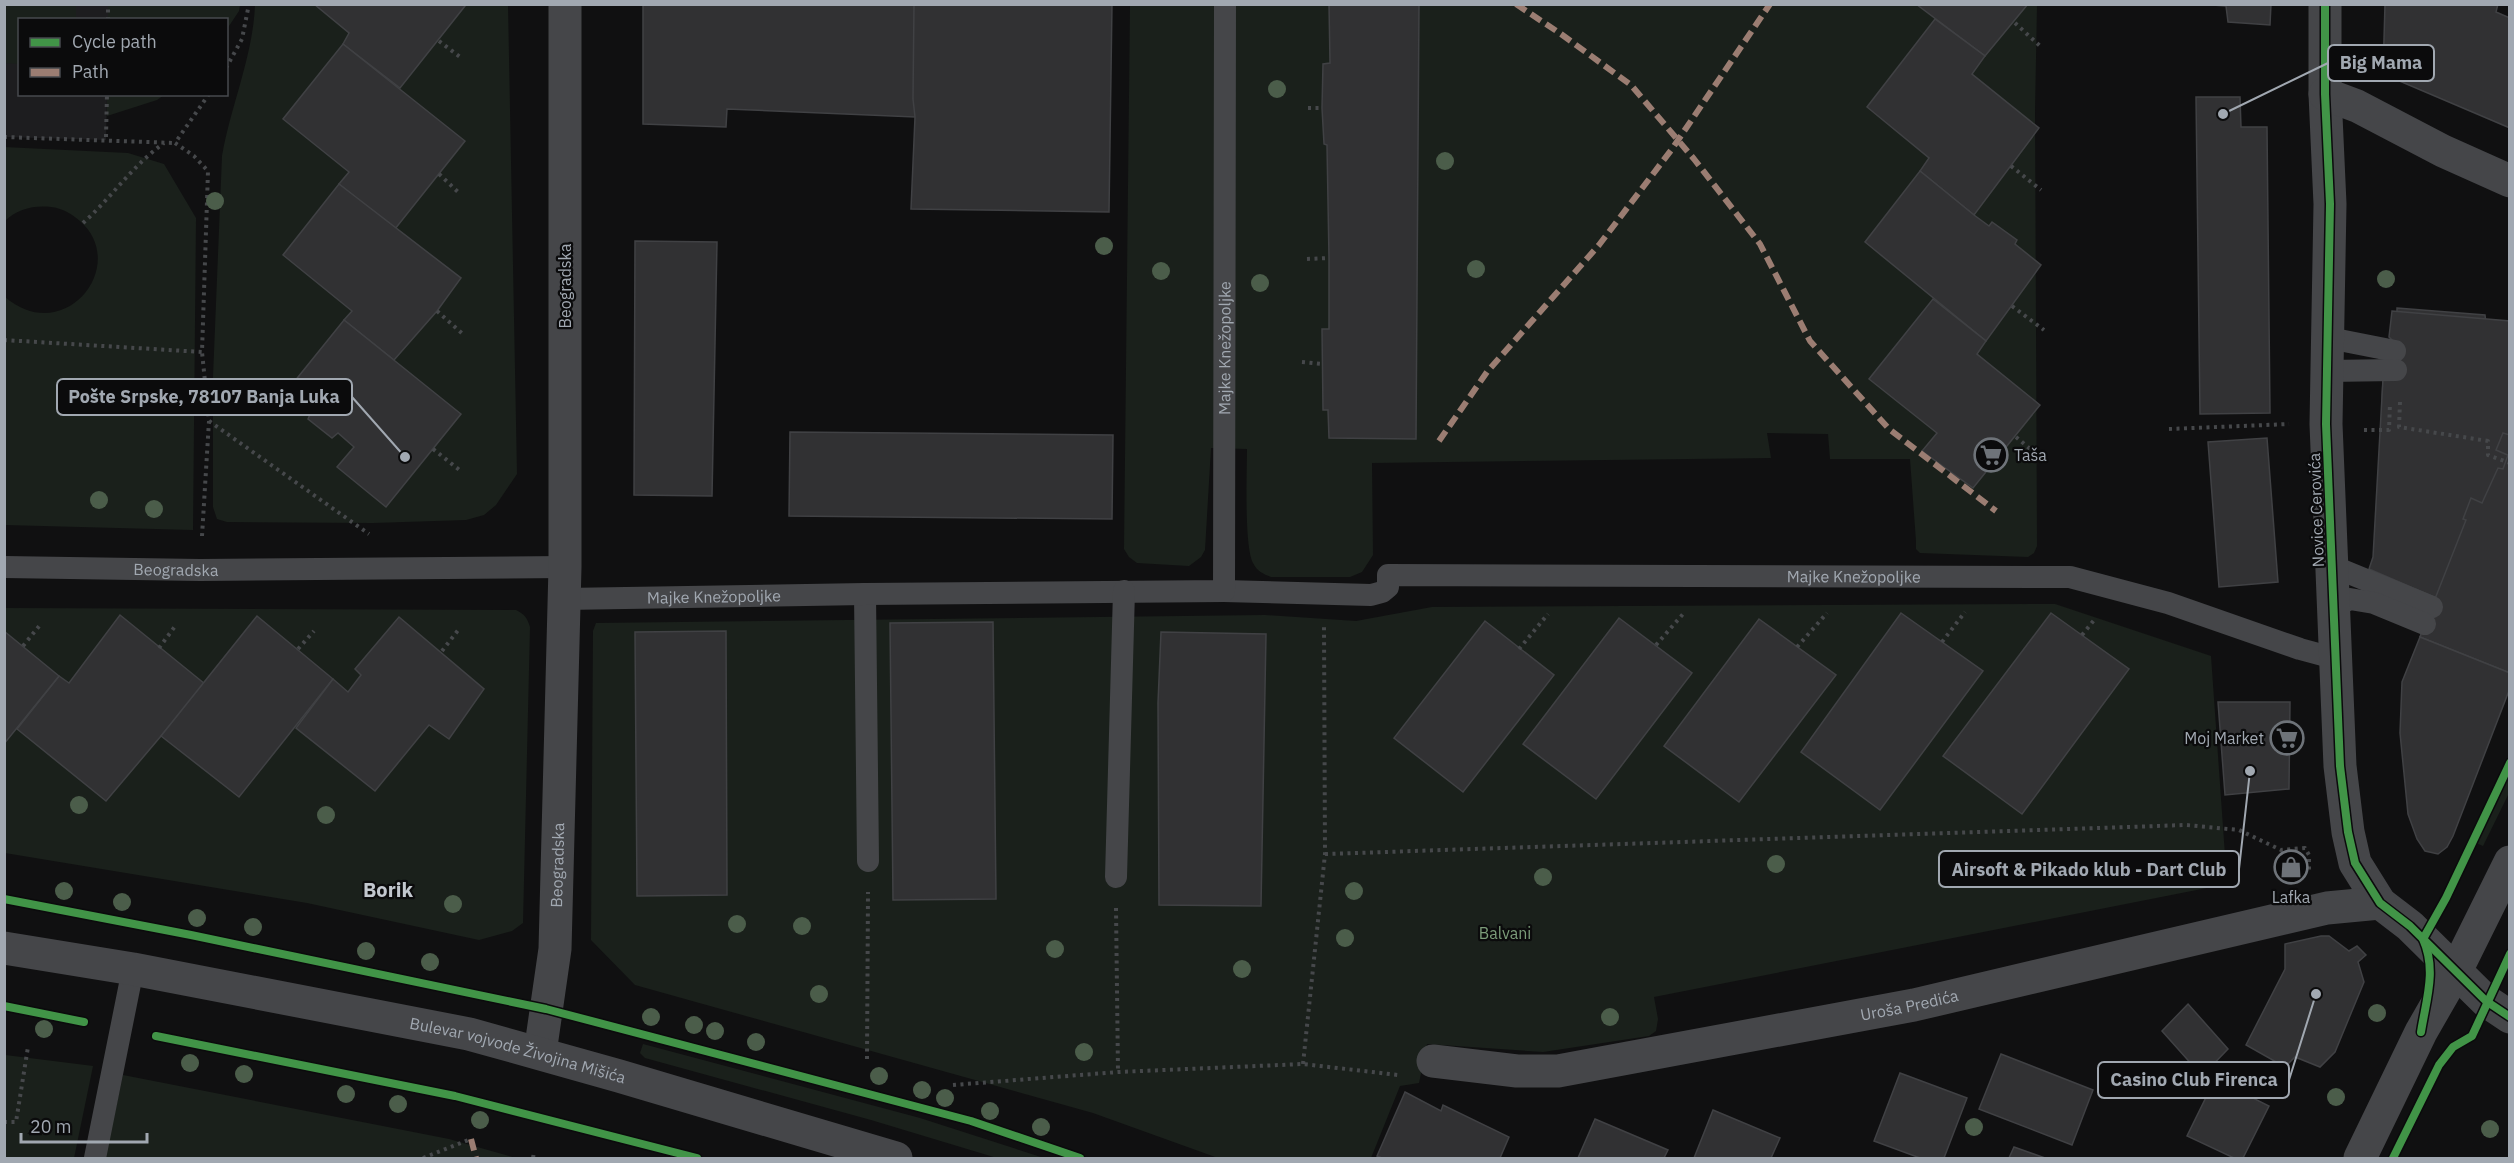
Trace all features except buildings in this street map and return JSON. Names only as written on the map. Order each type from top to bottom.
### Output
[{"type":"street","name":"Beogradska","points":[[540,1053],[555,949],[565,567],[564,4]]},
{"type":"street","name":"Novice Cerovića","points":[[2325,4],[2325,94],[2330,204],[2328,371],[2340,427],[2332,567],[2332,608],[2337,659],[2340,766],[2348,832],[2355,863],[2380,903],[2410,926],[2486,1001],[2510,1017]]},
{"type":"street","points":[[2325,94],[2357,106],[2443,151],[2510,181]]},
{"type":"street","points":[[2360,1158],[2421,1032],[2456,971],[2510,862]]},
{"type":"street","name":"Uroša Predića","points":[[1419,1069],[1558,1071],[1914,1005],[2327,908],[2380,903]]},
{"type":"street","name":"Bulevar vojvode Živojina Mišića","points":[[4,948],[133,969],[469,1034],[896,1158]]},
{"type":"lane","name":"Majke Knežopoljke","points":[[1224,591],[1225,4]]},
{"type":"lane","points":[[2328,371],[2396,360],[2329,338]]},
{"type":"lane","name":"Beogradska","points":[[4,567],[200,570],[565,567]]},
{"type":"lane","points":[[2332,567],[2428,615],[2350,599],[2332,608]]},
{"type":"lane","name":"Majke Knežopoljke","points":[[564,600],[1124,591],[1371,595],[1382,592],[1388,587],[1388,575],[2070,577],[2168,603],[2300,649],[2337,659]]},
{"type":"lane","points":[[1116,877],[1124,591]]},
{"type":"lane","points":[[865,594],[868,861]]},
{"type":"lane","points":[[95,1158],[133,969]]},
{"type":"path","points":[[228,64],[242,39],[249,4]]},
{"type":"path","points":[[2015,23],[2040,46]]},
{"type":"path","points":[[439,41],[460,57]]},
{"type":"path","points":[[106,137],[107,96]]},
{"type":"path","points":[[175,143],[208,96]]},
{"type":"path","points":[[1308,108],[1322,108]]},
{"type":"path","points":[[4,138],[175,143],[194,156],[208,171],[202,352],[209,421],[200,570]]},
{"type":"path","points":[[83,223],[104,204],[147,155],[165,142]]},
{"type":"path","points":[[2011,166],[2041,190]]},
{"type":"path","points":[[439,174],[458,192]]},
{"type":"path","points":[[1307,259],[1329,258]]},
{"type":"path","points":[[2012,306],[2044,330]]},
{"type":"path","points":[[437,311],[464,335]]},
{"type":"path","points":[[4,340],[202,352]]},
{"type":"path","points":[[1302,362],[1322,364]]},
{"type":"path","points":[[2169,429],[2340,427],[2389,430],[2391,393]]},
{"type":"path","points":[[2400,397],[2399,427],[2488,441],[2488,455],[2510,463]]},
{"type":"path","points":[[209,421],[366,533],[375,536]]},
{"type":"path","points":[[2016,437],[2042,459]]},
{"type":"path","points":[[433,448],[462,472]]},
{"type":"path","points":[[1942,642],[1965,612]]},
{"type":"path","points":[[1797,646],[1827,613]]},
{"type":"path","points":[[1519,649],[1548,614]]},
{"type":"path","points":[[1656,645],[1683,614]]},
{"type":"path","points":[[2082,635],[2099,614]]},
{"type":"path","points":[[1302,1064],[1325,854],[1324,619]]},
{"type":"path","points":[[23,646],[40,625]]},
{"type":"path","points":[[159,648],[176,625]]},
{"type":"path","points":[[442,651],[459,629]]},
{"type":"path","points":[[298,649],[314,631]]},
{"type":"path","points":[[1325,854],[2186,825],[2239,831],[2281,850],[2305,848]]},
{"type":"path","points":[[867,1059],[868,861]]},
{"type":"path","points":[[1116,877],[1118,1072]]},
{"type":"path","points":[[4,1122],[16,1122],[28,1047]]},
{"type":"path","points":[[953,1085],[1118,1072],[1302,1064],[1419,1069]]},
{"type":"path","points":[[423,1158],[471,1139]]},
{"type":"path","points":[[533,1158],[534,1152]]},
{"type":"shaded area","points":[[5,5],[108,5],[108,18],[18,18],[18,96],[107,96],[106,140],[5,137]]},
{"type":"green space","points":[[5,4],[76,5],[76,18],[18,18],[18,64],[5,63]]},
{"type":"green space","points":[[108,4],[240,5],[239,11],[228,28],[228,18],[108,18]]},
{"type":"green space","points":[[255,5],[508,5],[517,474],[496,505],[484,515],[466,520],[373,523],[227,522],[217,519],[213,507],[213,377],[222,156],[246,62]]},
{"type":"green space","points":[[1130,5],[2037,5],[2035,111],[2037,546],[2034,553],[2028,557],[1920,553],[1916,549],[1910,459],[1830,459],[1828,434],[1767,433],[1771,458],[1372,463],[1373,555],[1362,572],[1350,577],[1271,577],[1258,570],[1253,563],[1248,541],[1247,449],[1211,448],[1205,550],[1201,557],[1189,566],[1137,563],[1124,549]]},
{"type":"green space","points":[[107,96],[163,96],[157,100],[107,116]]},
{"type":"green space","points":[[4,147],[128,153],[164,164],[196,218],[193,530],[5,525],[5,297],[28,310],[49,313],[68,307],[84,295],[94,278],[98,259],[94,239],[80,221],[63,210],[51,207],[32,207],[15,213],[5,221]]},
{"type":"green space","name":"Balvani","points":[[2055,604],[2211,656],[2227,884],[1654,997],[1658,1019],[1656,1031],[1649,1036],[1543,1052],[1427,1044],[1419,1083],[1400,1086],[1371,1158],[1218,1158],[1093,1113],[635,985],[591,940],[593,631],[596,623],[1265,615],[1356,621],[1432,607]]},
{"type":"green space","points":[[4,608],[519,611],[526,618],[530,627],[523,923],[512,931],[479,940],[307,903],[5,853]]},
{"type":"green space","points":[[2509,772],[2509,793],[2483,846],[2476,843]]},
{"type":"green space","points":[[643,1044],[920,1118],[1044,1158],[997,1158],[871,1120],[645,1058],[640,1053]]},
{"type":"green space","points":[[5,1055],[93,1066],[74,1158],[5,1158]]},
{"type":"green space","points":[[123,1075],[449,1139],[516,1158],[105,1158]]},
{"type":"marked path","points":[[1516,4],[1631,85],[1694,159],[1760,244],[1810,341],[1889,429],[1996,511]]},
{"type":"marked path","points":[[1439,441],[1487,372],[1599,245],[1672,149],[1770,4]]},
{"type":"marked path","points":[[471,1139],[476,1158]]},
{"type":"cycle path","points":[[2325,4],[2325,94],[2330,204],[2326,424],[2340,766],[2348,832],[2355,863],[2380,903],[2410,926],[2486,1001],[2510,1017]]},
{"type":"cycle path","points":[[2421,1032],[2430,974],[2423,939],[2446,898],[2510,763]]},
{"type":"cycle path","points":[[4,899],[191,935],[546,1009],[971,1121],[1080,1158]]},
{"type":"cycle path","points":[[2393,1158],[2439,1065],[2453,1047],[2472,1036],[2510,954]]},
{"type":"cycle path","points":[[4,1006],[84,1022]]},
{"type":"cycle path","points":[[156,1036],[455,1096],[697,1158]]},
{"type":"place","name":"Big Mama","points":[[2223,114]]},
{"type":"place","name":"Taša","points":[[1991,455]]},
{"type":"place","name":"Pošte Srpske, 78107 Banja Luka","points":[[405,457]]},
{"type":"place","name":"Moj Market","points":[[2287,738]]},
{"type":"place","name":"Airsoft & Pikado klub - Dart Club","points":[[2250,771]]},
{"type":"place","name":"Lafka","points":[[2291,867]]},
{"type":"place","name":"Casino Club Firenca","points":[[2316,994]]},
{"type":"district","name":"Borik","points":[[388,890]]}]
